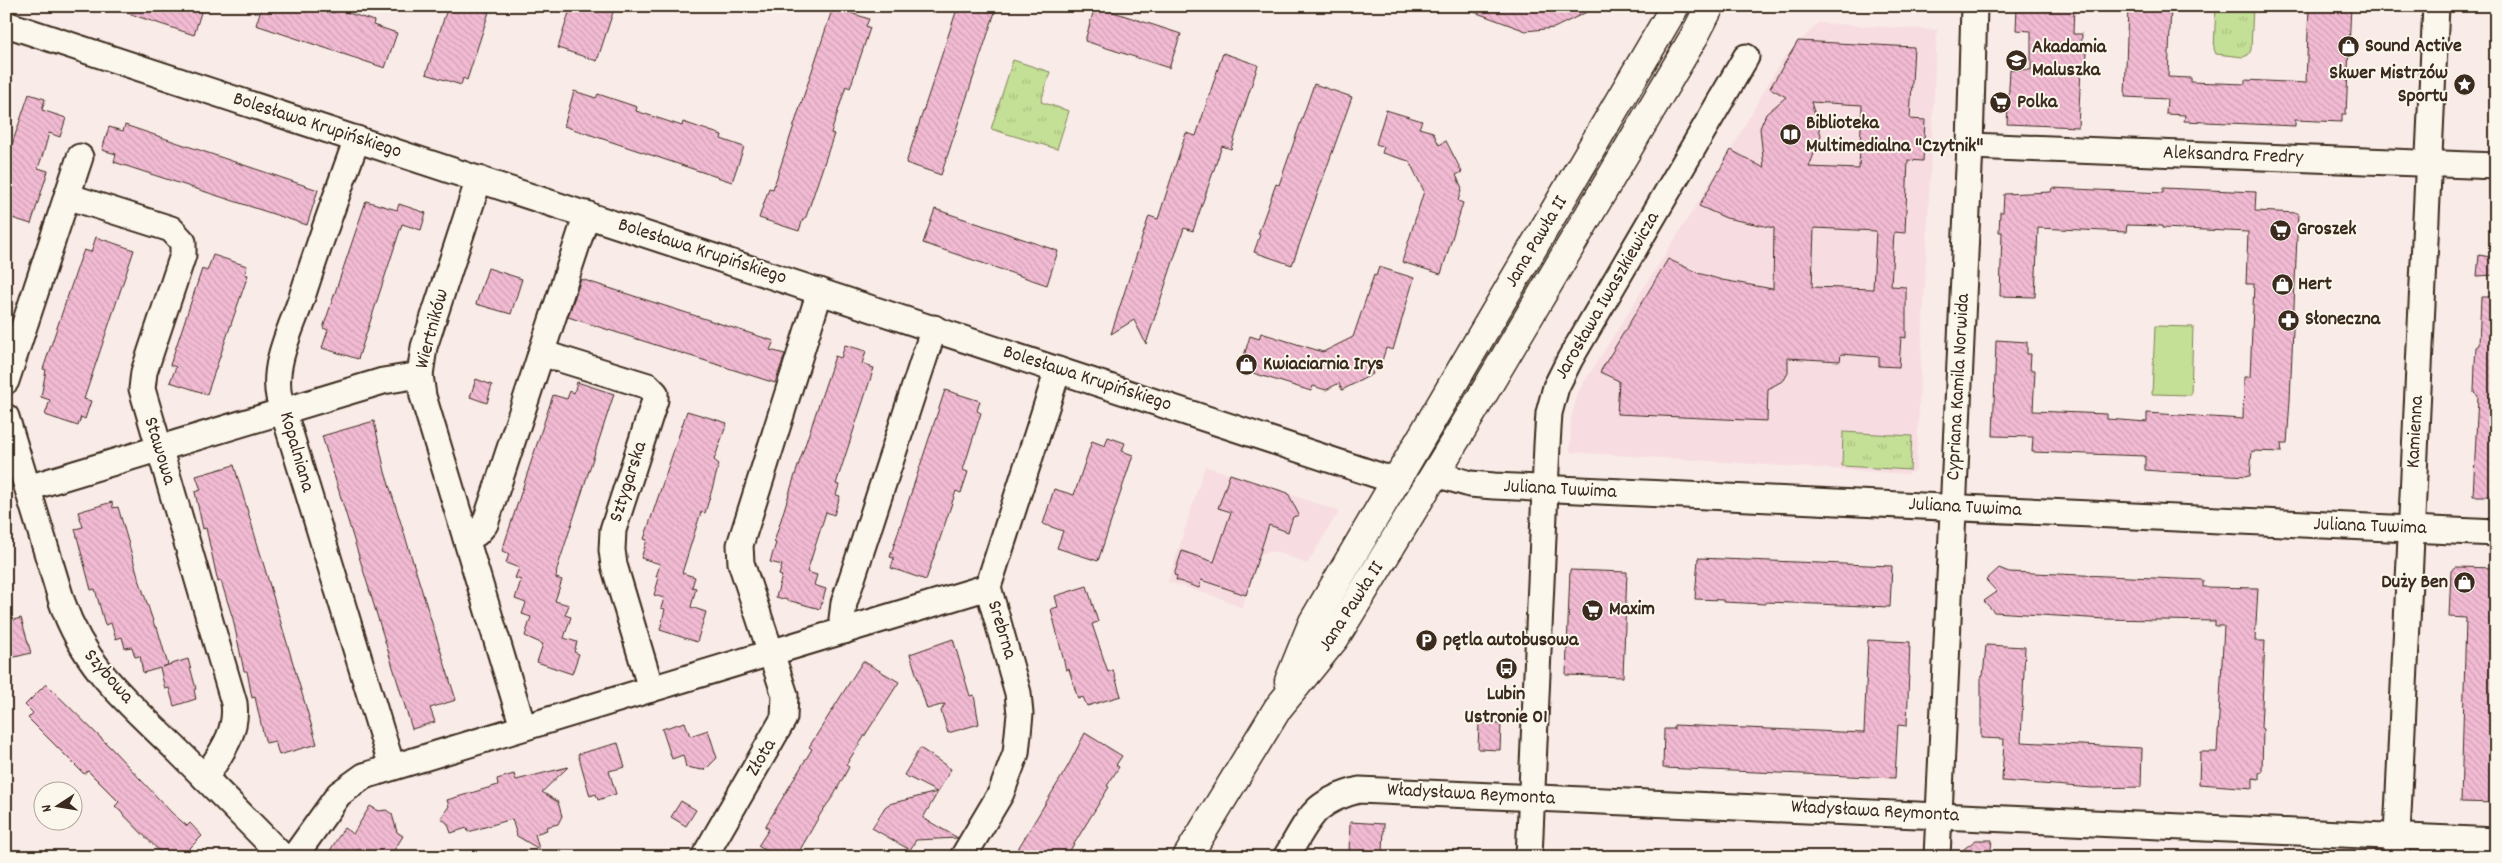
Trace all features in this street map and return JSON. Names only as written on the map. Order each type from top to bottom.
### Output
[{"type":"street","name":"Jana Pawła II","points":[[1278,708],[1313,622],[1675,6]]},
{"type":"street","name":"Jana Pawła II","points":[[1187,857],[1278,708],[1335,638],[1436,474],[1695,35],[1710,6]]},
{"type":"street","name":"Cypriana Kamila Norwida","points":[[1937,857],[1970,146],[1974,6]]},
{"type":"street","name":"Kamienna","points":[[2397,846],[2436,6]]},
{"type":"street","name":"Bolesława Krupińskiego","points":[[6,24],[1383,477],[1398,478]]},
{"type":"street","name":"Jarosława Iwaszkiewicza","points":[[1529,857],[1549,413],[1556,387],[1587,329],[1746,57]]},
{"type":"street","name":"Kopalniana","points":[[357,139],[278,369],[278,391],[392,767]]},
{"type":"street","name":"Aleksandra Fredry","points":[[1970,146],[2496,166]]},
{"type":"street","points":[[6,381],[80,157]]},
{"type":"street","name":"Wiertników","points":[[480,179],[424,346],[420,375],[423,396],[523,727]]},
{"type":"street","name":"Stawowa","points":[[67,196],[171,229],[180,236],[183,242],[183,255],[142,380],[144,402],[234,702],[235,718],[230,737],[205,778]]},
{"type":"street","points":[[466,538],[477,533],[485,524],[587,214]]},
{"type":"street","points":[[769,653],[741,563],[740,540],[820,291]]},
{"type":"street","points":[[844,630],[842,616],[844,604],[934,328]]},
{"type":"street","name":"Sztygarska","points":[[542,353],[648,386],[655,393],[656,400],[615,522],[612,546],[614,566],[651,689]]},
{"type":"street","name":"Srebrna","points":[[963,857],[1006,782],[1015,757],[1020,706],[1016,680],[988,587],[1058,370]]},
{"type":"street","points":[[28,488],[283,410],[389,380],[420,375]]},
{"type":"street","name":"Szybowa","points":[[6,417],[66,613],[84,651],[113,687],[283,857]]},
{"type":"street","points":[[1398,478],[1436,474]]},
{"type":"street","name":"Juliana Tuwima","points":[[1436,474],[1483,486],[2496,533]]},
{"type":"street","points":[[294,857],[334,800],[346,787],[364,776],[988,587]]},
{"type":"street","name":"Złota","points":[[704,857],[784,721],[786,698],[769,653]]},
{"type":"street","name":"Władysława Reymonta","points":[[1286,857],[1313,812],[1333,796],[1359,790],[1939,815],[2397,846],[2496,841]]},
{"type":"shaded area","points":[[1818,23],[1937,30],[1916,470],[1907,474],[1570,452],[1571,419],[1578,392],[1731,150],[1781,61]]},
{"type":"shaded area","points":[[1205,466],[1339,511],[1307,564],[1275,551],[1260,554],[1242,608],[1220,598],[1168,582]]},
{"type":"green space","points":[[2216,6],[2253,6],[2251,50],[2248,55],[2243,57],[2216,54],[2214,49]]},
{"type":"green space","points":[[1013,60],[1050,72],[1041,102],[1069,111],[1057,149],[991,129]]},
{"type":"green space","points":[[2155,326],[2193,327],[2191,395],[2152,394]]},
{"type":"green space","points":[[1843,432],[1912,436],[1910,470],[1842,466]]},
{"type":"building","points":[[119,6],[203,6],[194,35],[118,10]]},
{"type":"building","points":[[262,6],[313,6],[334,13],[336,9],[374,21],[373,25],[397,33],[385,68],[256,25]]},
{"type":"building","points":[[448,6],[487,6],[486,11],[489,12],[467,80],[463,78],[461,85],[426,74]]},
{"type":"building","points":[[571,6],[615,6],[597,61],[558,48]]},
{"type":"building","points":[[958,6],[997,6],[941,175],[906,163]]},
{"type":"building","points":[[1095,6],[1181,34],[1169,68],[1085,41]]},
{"type":"building","points":[[1466,6],[1599,6],[1554,28],[1526,31],[1466,9]]},
{"type":"building","points":[[2017,6],[2074,6],[2073,34],[2082,34],[2081,52],[2087,52],[2086,70],[2081,70],[2078,127],[2007,124],[2010,69],[2031,70],[2031,31],[2016,30]]},
{"type":"building","points":[[2128,6],[2171,6],[2168,77],[2191,78],[2191,82],[2245,84],[2245,80],[2306,83],[2309,6],[2351,6],[2346,114],[2342,114],[2342,122],[2295,120],[2295,126],[2184,121],[2185,115],[2166,114],[2167,99],[2125,97]]},
{"type":"building","points":[[833,7],[869,19],[866,26],[870,28],[850,88],[846,86],[831,133],[834,134],[806,217],[803,219],[799,231],[759,218],[769,188],[773,189]]},
{"type":"building","points":[[1798,41],[1914,47],[1910,119],[1925,120],[1923,161],[1908,160],[1905,233],[1894,232],[1891,286],[1906,287],[1906,338],[1901,337],[1899,367],[1879,366],[1879,357],[1841,354],[1840,361],[1788,358],[1788,373],[1784,380],[1768,389],[1767,421],[1617,414],[1619,381],[1600,372],[1668,259],[1698,273],[1722,280],[1773,289],[1774,228],[1726,218],[1699,206],[1731,150],[1764,168],[1760,128],[1766,114],[1786,97],[1770,88]],"holes":[[[1811,102],[1862,105],[1859,169],[1809,167],[1821,135]],[[1814,228],[1876,231],[1873,289],[1812,287]]]},
{"type":"building","points":[[1223,53],[1258,65],[1231,149],[1222,146],[1193,231],[1184,228],[1146,344],[1134,320],[1111,334],[1149,216],[1158,219],[1186,133],[1196,136]]},
{"type":"building","points":[[1314,84],[1352,97],[1292,265],[1254,252],[1260,235],[1258,234],[1276,184],[1279,185]]},
{"type":"building","points":[[574,91],[596,98],[598,94],[637,107],[636,111],[682,126],[683,122],[722,135],[721,139],[744,147],[732,182],[564,126]]},
{"type":"building","points":[[29,94],[45,99],[42,110],[66,118],[60,137],[49,133],[38,168],[48,171],[31,224],[6,216],[6,162]]},
{"type":"building","points":[[1386,110],[1422,121],[1419,128],[1433,132],[1439,145],[1446,141],[1462,172],[1456,175],[1462,188],[1458,201],[1463,203],[1441,274],[1402,262],[1424,191],[1409,161],[1382,153],[1384,147],[1376,144]]},
{"type":"building","points":[[125,125],[318,190],[307,225],[114,162],[116,154],[102,150],[109,127],[123,131]]},
{"type":"building","points":[[2052,188],[2163,193],[2163,188],[2256,192],[2255,211],[2298,213],[2290,400],[2287,444],[2281,444],[2282,452],[2252,451],[2250,476],[2170,472],[2145,470],[2145,456],[2032,452],[2033,437],[1993,436],[1996,340],[2027,342],[2027,354],[2031,354],[2030,370],[2035,370],[2033,411],[2107,414],[2107,419],[2147,422],[2147,413],[2243,419],[2244,377],[2250,377],[2254,284],[2246,284],[2248,232],[2127,225],[2126,232],[2038,228],[2035,297],[2000,296],[2002,232],[1999,232],[2000,212],[2003,212],[2004,194],[2051,192]]},
{"type":"building","points":[[366,201],[397,210],[399,204],[426,213],[421,230],[402,224],[358,359],[322,348],[328,330],[323,328]]},
{"type":"building","points":[[935,209],[1058,251],[1047,285],[923,243]]},
{"type":"building","points":[[96,237],[134,250],[84,399],[91,401],[85,419],[81,417],[78,426],[45,415],[50,400],[41,397],[46,370],[43,369],[81,257],[84,250],[91,252]]},
{"type":"building","points":[[213,255],[247,266],[245,274],[248,275],[207,394],[170,382],[176,367],[170,365],[202,269],[207,271]]},
{"type":"building","points":[[2479,255],[2496,258],[2496,275],[2477,276]]},
{"type":"building","points":[[1379,267],[1414,278],[1393,350],[1386,348],[1382,361],[1370,367],[1373,374],[1342,390],[1339,383],[1326,390],[1313,386],[1311,391],[1240,369],[1250,336],[1259,339],[1261,333],[1323,352],[1353,337],[1374,275],[1376,276]]},
{"type":"building","points":[[488,268],[522,279],[511,314],[476,304]]},
{"type":"building","points":[[581,279],[774,341],[770,350],[785,354],[775,383],[568,317]]},
{"type":"building","points":[[2481,297],[2496,297],[2496,496],[2473,496],[2478,396],[2474,393],[2475,363],[2476,347],[2479,345]]},
{"type":"building","points":[[845,345],[866,351],[862,364],[874,368],[836,484],[839,485],[836,495],[840,496],[834,515],[826,512],[807,572],[817,575],[814,585],[826,589],[820,609],[776,597],[782,576],[779,575],[782,565],[770,562],[776,543],[774,542],[794,478],[835,356],[841,358]]},
{"type":"building","points":[[476,379],[492,385],[487,403],[470,397]]},
{"type":"building","points":[[577,382],[614,394],[557,569],[556,578],[562,580],[555,601],[569,605],[565,615],[571,617],[564,638],[577,642],[574,652],[579,654],[572,674],[537,662],[543,644],[525,636],[531,617],[522,614],[526,603],[515,599],[521,580],[515,578],[519,568],[506,563],[509,554],[502,551],[553,395],[567,399],[570,391],[574,393]]},
{"type":"building","points":[[945,390],[980,401],[977,411],[981,413],[963,470],[968,472],[961,493],[956,491],[926,580],[891,568],[894,558],[890,557]]},
{"type":"building","points":[[687,411],[727,423],[714,460],[719,464],[705,513],[701,512],[682,573],[695,577],[692,587],[696,588],[691,607],[706,612],[697,642],[660,630],[665,609],[661,608],[664,598],[654,595],[659,578],[656,577],[660,564],[641,558],[647,540],[644,539]]},
{"type":"building","points":[[374,421],[385,472],[456,700],[430,708],[435,722],[412,729],[322,436]]},
{"type":"building","points":[[1108,437],[1125,443],[1122,451],[1133,455],[1098,561],[1057,548],[1063,531],[1043,524],[1054,489],[1074,495],[1092,441],[1105,446]]},
{"type":"building","points":[[234,465],[317,744],[279,755],[275,741],[266,743],[255,697],[252,698],[247,671],[244,671],[233,619],[221,581],[218,582],[206,528],[203,529],[195,492],[201,490],[196,476]]},
{"type":"building","points":[[1230,474],[1288,493],[1299,515],[1293,517],[1288,532],[1269,525],[1246,595],[1201,580],[1199,588],[1176,580],[1177,576],[1174,575],[1182,551],[1214,562],[1231,512],[1218,508]]},
{"type":"building","points":[[112,502],[113,508],[118,507],[138,576],[155,627],[157,627],[168,665],[162,667],[188,659],[196,689],[194,690],[196,699],[174,706],[169,688],[165,689],[160,668],[143,673],[140,656],[135,657],[132,647],[125,648],[122,637],[116,639],[111,623],[105,625],[95,589],[91,590],[75,529],[83,527],[78,512]]},
{"type":"building","points":[[1698,558],[1892,566],[1890,607],[1766,602],[1766,604],[1695,599]]},
{"type":"building","points":[[2456,567],[2496,568],[2496,803],[2461,802],[2466,618],[2449,617],[2451,571]]},
{"type":"building","points":[[1999,568],[2009,572],[2203,580],[2203,587],[2258,588],[2255,641],[2265,641],[2261,728],[2263,729],[2262,772],[2259,773],[2259,779],[2253,778],[2253,788],[2199,784],[2200,752],[2217,752],[2224,626],[2215,626],[2215,621],[2104,619],[1994,612],[1984,601],[1997,592],[1986,580]]},
{"type":"building","points":[[1570,570],[1627,572],[1623,677],[1566,675]]},
{"type":"building","points":[[1087,586],[1098,622],[1092,624],[1108,672],[1113,670],[1121,696],[1087,706],[1083,697],[1078,699],[1069,669],[1066,670],[1051,609],[1058,607],[1055,596]]},
{"type":"building","points":[[21,618],[31,653],[11,658],[10,655],[6,656],[6,622]]},
{"type":"building","points":[[953,639],[970,696],[974,695],[979,724],[948,733],[941,711],[945,704],[927,709],[910,654]]},
{"type":"building","points":[[1868,640],[1910,642],[1907,726],[1898,725],[1895,778],[1663,768],[1664,729],[1674,729],[1674,725],[1864,733]]},
{"type":"building","points":[[1986,645],[2025,647],[2021,742],[2142,748],[2141,787],[2093,788],[2002,781],[2004,739],[1981,738],[1981,676],[1983,676]]},
{"type":"building","points":[[863,661],[899,682],[846,765],[849,767],[834,795],[821,813],[796,857],[776,857],[758,846],[769,829],[765,827],[812,749],[809,747]]},
{"type":"building","points":[[46,684],[111,748],[172,813],[187,826],[190,823],[202,836],[181,857],[165,857],[115,806],[119,802],[88,771],[84,774],[28,718],[33,713],[25,705]]},
{"type":"building","points":[[685,722],[690,736],[708,730],[717,758],[706,769],[686,767],[683,755],[672,759],[662,729]]},
{"type":"building","points":[[1479,723],[1501,724],[1500,750],[1478,749]]},
{"type":"building","points":[[1085,733],[1122,756],[1116,765],[1119,767],[1107,786],[1109,787],[1066,857],[1013,857],[1068,766]]},
{"type":"building","points":[[618,743],[625,767],[609,771],[616,794],[598,800],[596,794],[590,796],[578,754]]},
{"type":"building","points":[[920,748],[951,769],[923,818],[958,838],[916,840],[910,850],[872,828],[885,807],[889,804],[937,792],[904,775]]},
{"type":"building","points":[[568,767],[542,792],[558,802],[562,816],[558,824],[546,827],[547,830],[535,834],[539,849],[517,836],[512,819],[468,832],[467,828],[451,833],[448,824],[441,818],[449,806],[447,800],[498,785],[497,779],[514,774],[516,780]]},
{"type":"building","points":[[681,801],[696,810],[686,826],[671,817]]},
{"type":"building","points":[[370,806],[379,811],[386,810],[392,814],[397,832],[403,836],[390,857],[377,857],[365,849],[363,852],[358,849],[353,857],[326,857],[344,828],[353,834]]},
{"type":"building","points":[[1350,822],[1384,824],[1383,855],[1349,854]]},
{"type":"building","points":[[1976,840],[1992,840],[1990,857],[1953,857]]},
{"type":"place","name":"Sound Active","points":[[2349,47]]},
{"type":"place","name":"Akadamia Maluszka","points":[[2016,60]]},
{"type":"place","name":"Skwer Mistrzów Sportu","points":[[2464,85]]},
{"type":"place","name":"Polka","points":[[2001,103]]},
{"type":"place","name":"Biblioteka Multimedialna \"Czytnik\"","points":[[1790,135]]},
{"type":"place","name":"Groszek","points":[[2281,230]]},
{"type":"place","name":"Hert","points":[[2282,285]]},
{"type":"place","name":"Słoneczna","points":[[2289,320]]},
{"type":"place","name":"Kwiaciarnia Irys","points":[[1247,365]]},
{"type":"place","name":"Duży Ben","points":[[2464,583]]},
{"type":"place","name":"Maxim","points":[[1593,610]]},
{"type":"place","name":"pętla autobusowa","points":[[1427,641]]},
{"type":"place","name":"Lubin Ustronie 01","points":[[1506,669]]}]
